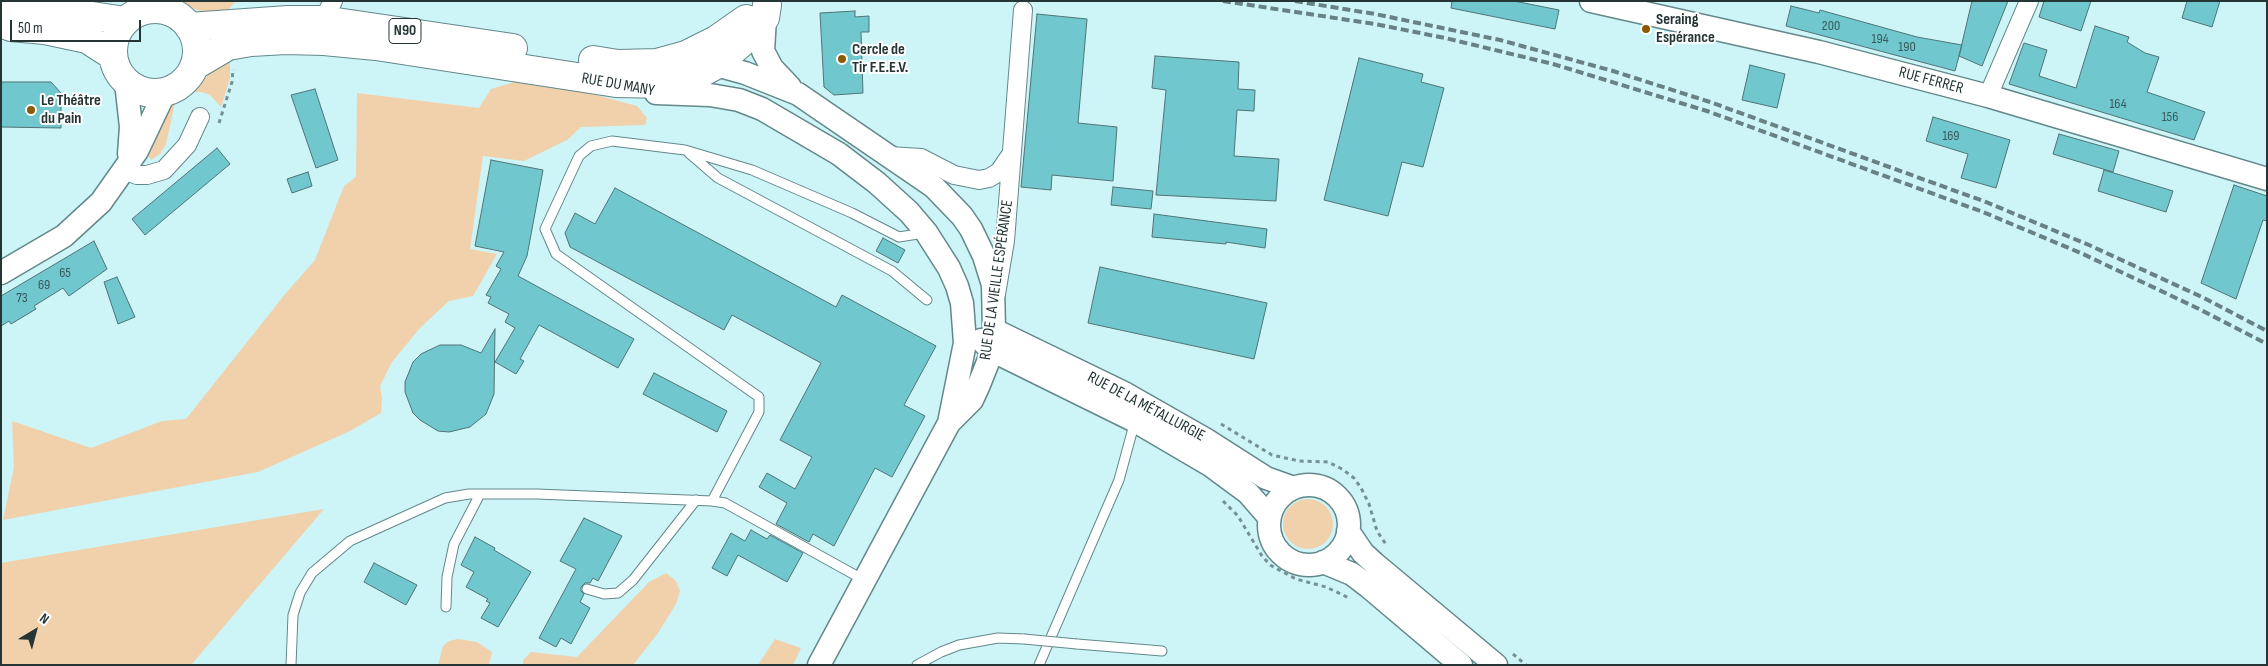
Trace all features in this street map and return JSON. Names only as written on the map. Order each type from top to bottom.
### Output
[{"type":"main road","points":[[165,92],[144,92],[126,82],[117,70],[112,55],[115,36],[125,21],[137,12],[151,8],[166,10],[179,16],[189,27],[196,39],[197,53],[194,66]]},
{"type":"main road","name":"N90","points":[[617,74],[670,84],[694,77],[716,65],[745,40],[767,8]]},
{"type":"main road","name":"N90","points":[[617,74],[686,55],[716,40],[767,8]]},
{"type":"main road","points":[[1,14],[10,10],[59,11],[125,21]]},
{"type":"main road","name":"RUE DU MANY","points":[[189,27],[288,20],[328,11],[617,74]]},
{"type":"main road","points":[[1,23],[11,27],[45,30],[87,39],[112,55]]},
{"type":"main road","name":"RUE DU MANY","points":[[165,92],[182,82],[194,66],[228,46],[250,42],[286,40],[324,41],[376,46],[617,74]]},
{"type":"street","name":"RUE FERRER","points":[[1591,1],[1819,52],[1988,96],[2267,179]]},
{"type":"street","points":[[1988,96],[2029,1]]},
{"type":"street","points":[[767,8],[763,51],[772,68],[798,94],[934,187],[962,216],[984,256],[993,285],[994,302]]},
{"type":"street","name":"RUE DE LA VIEILLE ESPÉRANCE","points":[[819,665],[949,423],[972,400],[992,340],[994,302],[1005,240],[1012,171],[1010,156],[1023,10]]},
{"type":"street","points":[[716,65],[754,76],[798,94]]},
{"type":"street","name":"RUE DU MANY","points":[[617,74],[654,92],[710,95],[727,98],[762,110],[859,168],[895,198],[926,232],[949,268],[962,303]]},
{"type":"street","points":[[126,82],[132,127],[127,165],[137,175],[147,175],[164,170],[187,145],[200,117]]},
{"type":"street","points":[[1,273],[64,236],[101,202],[137,151],[165,92]]},
{"type":"street","name":"RUE DE LA VIEILLE ESPÉRANCE","points":[[889,156],[921,158],[954,175],[979,180],[989,178],[999,172],[1010,156]]},
{"type":"street","points":[[962,303],[975,316],[981,342],[992,340]]},
{"type":"street","name":"RUE DE LA VIEILLE ESPÉRANCE","points":[[949,423],[965,343],[962,303]]},
{"type":"street","name":"RUE DE LA MÉTALLURGIE","points":[[992,340],[1135,421],[1234,481],[1248,493],[1269,517]]},
{"type":"street","name":"RUE DE LA MÉTALLURGIE","points":[[992,340],[1134,398],[1205,439],[1266,478],[1294,488],[1306,485],[1318,486],[1329,491],[1338,498],[1344,508],[1348,519],[1348,531],[1364,554],[1496,665]]},
{"type":"street","points":[[1294,488],[1278,499],[1269,517],[1269,530],[1272,541],[1288,559],[1299,564],[1311,565],[1323,562],[1340,550],[1348,531]]},
{"type":"street","points":[[1323,562],[1352,574],[1462,665]]},
{"type":"lane","points":[[712,501],[760,412],[759,397],[556,254],[545,229],[579,156],[591,146],[612,141],[685,150],[752,170],[852,213],[899,237],[926,232]]},
{"type":"lane","points":[[685,150],[718,178],[892,271],[927,300]]},
{"type":"lane","points":[[1038,665],[1119,480],[1135,421]]},
{"type":"lane","points":[[291,665],[293,615],[300,593],[312,573],[350,540],[445,498],[480,494],[696,500],[725,503],[864,580]]},
{"type":"lane","points":[[446,607],[447,578],[454,544],[480,494]]},
{"type":"lane","points":[[587,589],[604,594],[618,593],[633,580],[696,500]]},
{"type":"lane","points":[[917,665],[959,645],[998,638],[1162,651]]},
{"type":"path","points":[[219,123],[232,82],[233,68]]},
{"type":"path","points":[[1217,496],[1238,516],[1262,556],[1270,565],[1296,579],[1326,587],[1355,602]]},
{"type":"shaded area","points":[[185,1],[236,1],[228,10],[208,13],[191,8],[184,3]]},
{"type":"shaded area","points":[[230,62],[230,78],[221,107],[210,95],[202,92],[192,92],[212,71]]},
{"type":"shaded area","points":[[518,81],[548,82],[637,106],[647,118],[645,125],[581,127],[567,140],[524,161],[483,156],[470,249],[497,254],[473,296],[449,301],[420,328],[392,362],[380,386],[382,399],[381,413],[350,431],[258,472],[3,520],[14,467],[12,421],[91,448],[162,421],[186,419],[286,293],[315,260],[344,186],[356,177],[357,93],[479,108],[491,89]]},
{"type":"shaded area","points":[[175,103],[166,144],[160,154],[151,160],[148,156],[167,110]]},
{"type":"shaded area","points":[[1303,499],[1313,499],[1326,506],[1333,519],[1333,529],[1326,542],[1313,549],[1303,549],[1294,545],[1287,538],[1283,529],[1283,519],[1287,510],[1294,503]]},
{"type":"shaded area","points":[[324,509],[191,665],[1,665],[1,563]]},
{"type":"shaded area","points":[[666,573],[676,581],[680,591],[676,604],[658,633],[633,665],[523,665],[523,660],[531,652],[577,657],[649,582]]},
{"type":"shaded area","points":[[458,639],[477,642],[492,652],[489,665],[438,665],[443,646],[449,641]]},
{"type":"shaded area","points":[[775,639],[801,648],[793,665],[758,665]]},
{"type":"building","points":[[1452,1],[1514,1],[1559,10],[1555,29],[1451,8]]},
{"type":"building","points":[[1972,1],[2008,1],[1982,66],[1959,56]]},
{"type":"building","points":[[2044,1],[2091,1],[2081,31],[2039,17]]},
{"type":"building","points":[[2187,1],[2220,1],[2212,27],[2182,18]]},
{"type":"building","points":[[1791,6],[1819,13],[1820,10],[1917,37],[1962,45],[1955,71],[1786,26]]},
{"type":"building","name":"Cercle de Tir F.E.E.V.","points":[[855,11],[855,17],[869,16],[869,32],[861,32],[863,93],[834,95],[824,87],[820,13]]},
{"type":"building","points":[[1037,14],[1087,19],[1078,123],[1117,127],[1113,181],[1052,175],[1051,190],[1021,187]]},
{"type":"building","points":[[2095,26],[2129,37],[2127,42],[2145,53],[2159,57],[2147,92],[2205,112],[2194,140],[2009,84],[2024,43],[2047,50],[2039,76],[2076,88]]},
{"type":"building","points":[[1155,56],[1239,62],[1238,89],[1255,90],[1254,111],[1237,110],[1234,156],[1279,159],[1276,201],[1156,195],[1166,90],[1152,88]]},
{"type":"building","points":[[1359,58],[1423,74],[1421,82],[1444,88],[1423,167],[1402,162],[1388,216],[1324,200]]},
{"type":"building","points":[[1750,65],[1785,74],[1777,108],[1742,100]]},
{"type":"building","name":"Le Théâtre du Pain","points":[[1,82],[51,82],[61,93],[61,128],[1,127]]},
{"type":"building","points":[[315,89],[338,160],[316,168],[291,95]]},
{"type":"building","points":[[1933,117],[2010,140],[1996,188],[1961,178],[1968,154],[1926,141]]},
{"type":"building","points":[[2059,134],[2119,151],[2113,172],[2053,154]]},
{"type":"building","points":[[217,148],[230,164],[145,235],[132,219]]},
{"type":"building","points":[[491,160],[543,170],[527,256],[518,276],[634,339],[618,368],[539,325],[520,359],[524,361],[516,374],[495,362],[515,328],[505,322],[509,314],[488,303],[491,297],[486,295],[501,269],[496,266],[504,252],[475,246]]},
{"type":"building","points":[[2104,170],[2173,191],[2166,212],[2098,191]]},
{"type":"building","points":[[308,172],[312,186],[292,193],[287,179]]},
{"type":"building","points":[[2234,185],[2267,196],[2267,221],[2263,220],[2236,299],[2201,283]]},
{"type":"building","points":[[1113,187],[1153,191],[1151,209],[1111,205]]},
{"type":"building","points":[[615,188],[836,307],[842,295],[936,346],[904,405],[925,416],[892,477],[875,468],[834,546],[813,534],[809,542],[776,524],[787,503],[759,487],[767,473],[795,489],[812,457],[780,440],[821,363],[732,315],[724,330],[570,247],[565,233],[575,213],[595,224]]},
{"type":"building","points":[[1154,214],[1267,229],[1265,248],[1226,242],[1226,244],[1152,237]]},
{"type":"building","points":[[883,238],[905,250],[898,263],[876,251]]},
{"type":"building","points":[[94,241],[107,269],[69,296],[63,288],[34,306],[36,309],[11,324],[9,321],[1,326],[1,296]]},
{"type":"building","points":[[1100,267],[1267,303],[1254,359],[1088,323]]},
{"type":"building","points":[[117,277],[135,317],[118,324],[104,282]]},
{"type":"building","points":[[495,329],[494,394],[486,414],[470,427],[449,432],[438,431],[420,420],[413,413],[405,392],[405,382],[413,362],[421,354],[440,345],[461,345],[481,353]]},
{"type":"building","points":[[654,373],[727,411],[717,432],[643,394]]},
{"type":"building","points":[[584,518],[622,536],[598,581],[593,578],[590,583],[585,583],[581,587],[581,591],[584,594],[580,602],[590,608],[571,644],[561,638],[556,647],[539,638],[576,569],[560,561]]},
{"type":"building","points":[[751,530],[767,539],[770,535],[803,553],[787,582],[738,555],[727,576],[712,568],[731,533],[745,541]]},
{"type":"building","points":[[475,537],[531,572],[498,627],[481,618],[490,603],[486,601],[488,599],[466,587],[474,572],[461,565]]},
{"type":"building","points":[[374,563],[417,585],[406,605],[364,582]]},
{"type":"railway","points":[[1223,1],[1375,24],[1445,38],[1553,64],[1707,111],[1983,212],[2083,254],[2197,308],[2267,344]]},
{"type":"railway","points":[[1295,1],[1375,14],[1500,40],[1613,71],[1710,102],[1986,202],[2089,245],[2204,298],[2267,331]]},
{"type":"place","name":"Seraing Espérance","points":[[1646,29]]},
{"type":"place","name":"Cercle de Tir F.E.E.V.","points":[[842,59]]},
{"type":"place","name":"Le Théâtre du Pain","points":[[31,110]]}]
